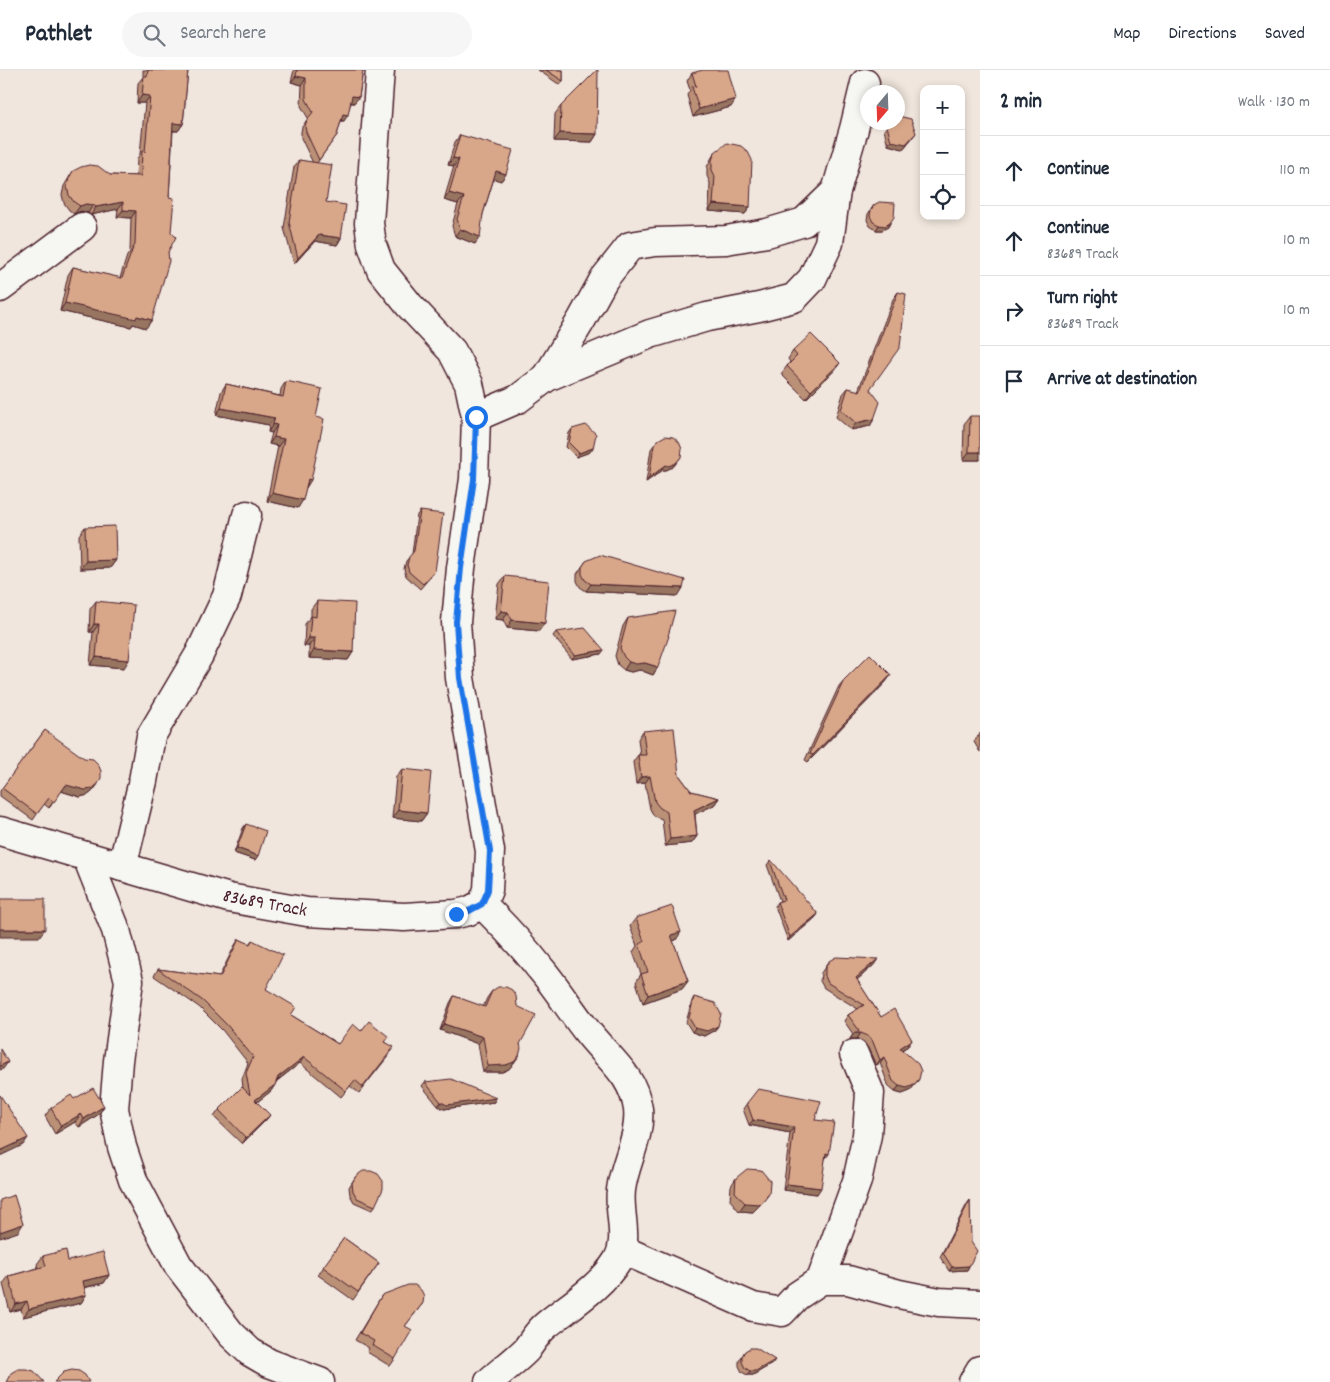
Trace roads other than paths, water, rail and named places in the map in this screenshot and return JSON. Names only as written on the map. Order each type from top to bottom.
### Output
[{"type":"street","points":[[380,70],[369,223],[372,245],[381,270],[409,305],[452,351],[469,384],[476,417],[474,479],[461,568],[456,622],[460,678],[490,851],[488,890],[482,904],[508,930],[541,969],[590,1035],[621,1068],[634,1091],[638,1110],[638,1122],[621,1190],[624,1238],[623,1250],[618,1260],[609,1272],[543,1328],[525,1350],[489,1382]]},
{"type":"street","points":[[476,417],[518,399],[548,377],[590,358],[660,331],[707,317],[794,298],[812,279],[829,243],[836,191],[865,83]]},
{"type":"street","points":[[548,377],[604,279],[630,246],[655,242],[726,240],[767,233],[804,222],[836,191]]},
{"type":"street","points":[[0,288],[82,227]]},
{"type":"street","points":[[122,867],[143,781],[151,736],[198,655],[227,596],[247,515]]},
{"type":"street","name":"83689 Track","points":[[0,832],[229,898],[307,912],[404,917],[456,914],[469,911],[482,904]]},
{"type":"street","points":[[87,857],[116,930],[129,981],[118,1060],[114,1110],[122,1148],[133,1180],[178,1265],[231,1334],[250,1352],[269,1363],[320,1382]]},
{"type":"street","points":[[821,1280],[857,1181],[868,1135],[870,1093],[854,1054]]},
{"type":"street","points":[[623,1250],[753,1307],[782,1312],[797,1296],[821,1280],[848,1280],[899,1294],[939,1302],[980,1304]]},
{"type":"street","points":[[973,1382],[980,1370]]}]
